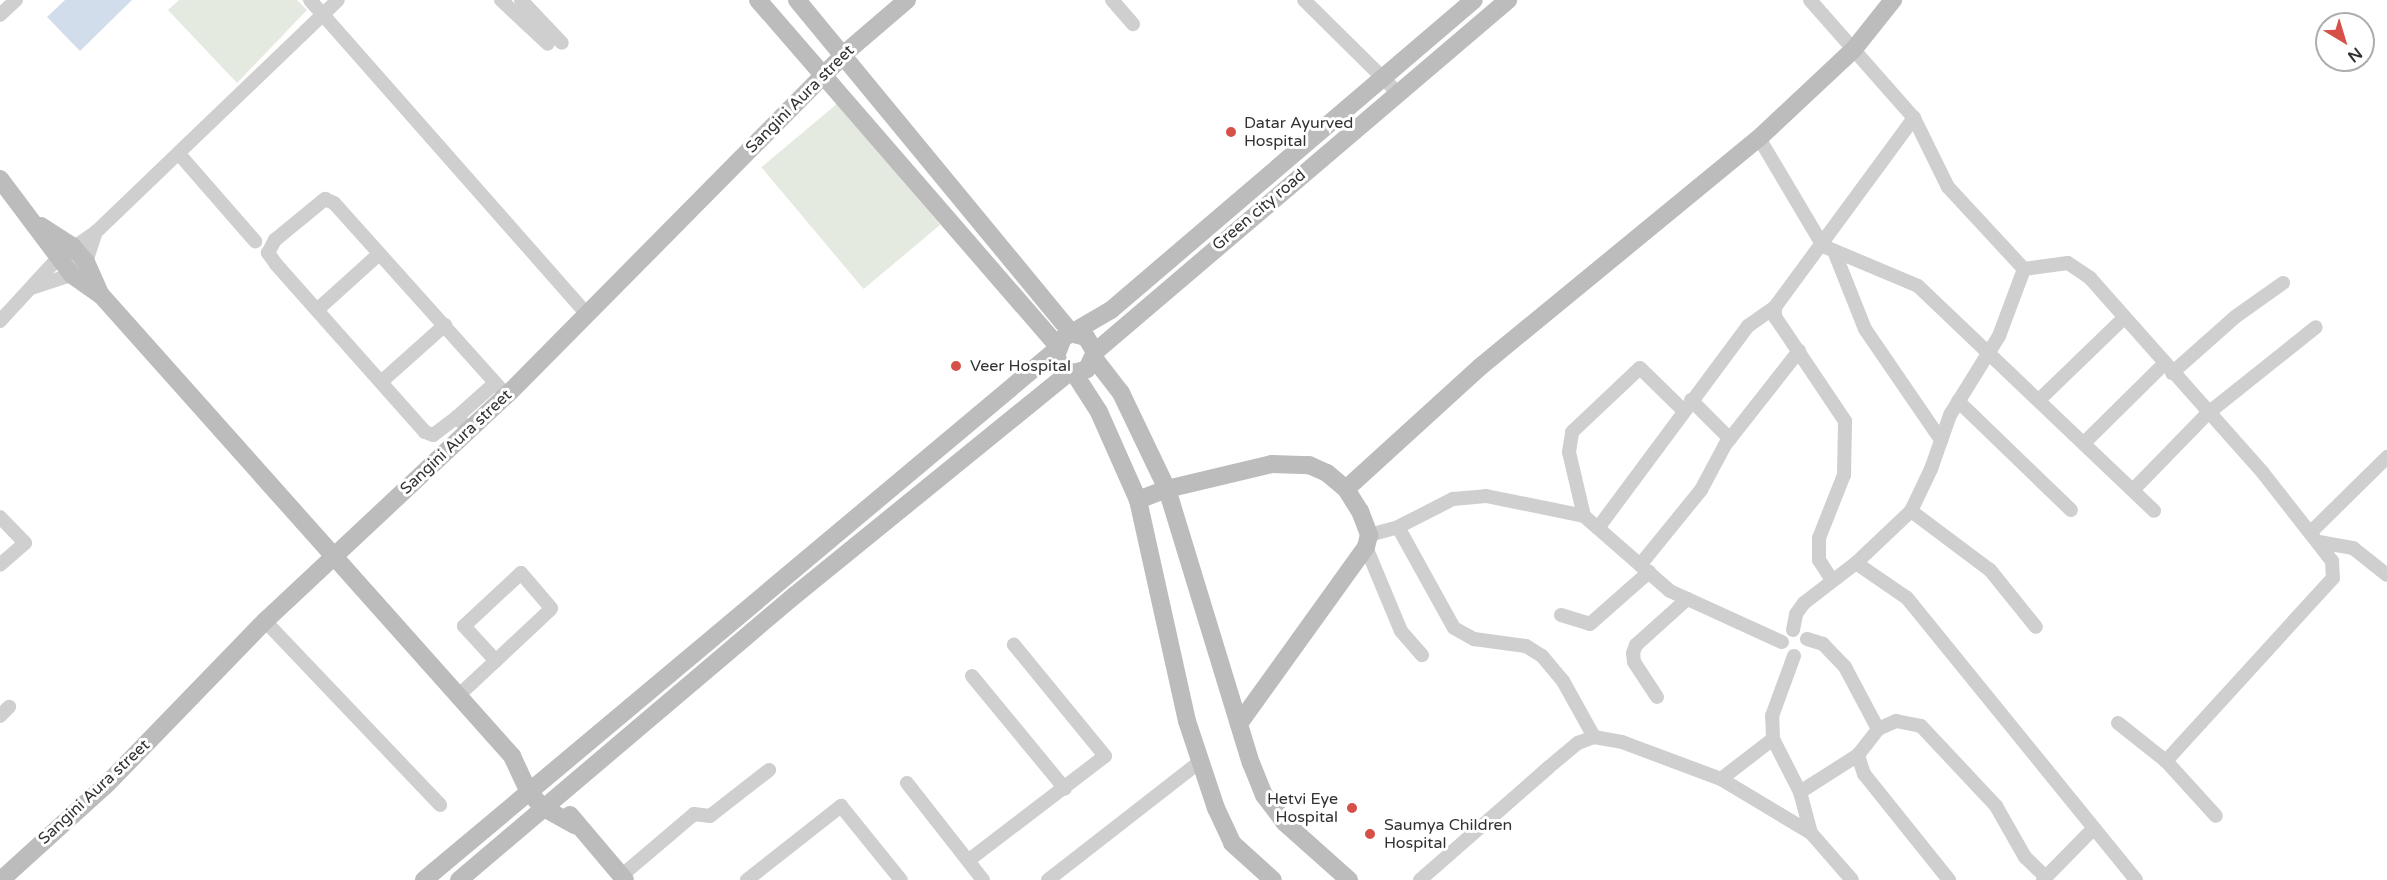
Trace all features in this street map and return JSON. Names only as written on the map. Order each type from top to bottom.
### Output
[{"type":"street","points":[[0,15],[16,0]]},
{"type":"street","points":[[310,0],[586,314]]},
{"type":"street","points":[[0,321],[57,259],[72,246],[96,232],[338,0]]},
{"type":"street","points":[[501,0],[548,44]]},
{"type":"street","points":[[521,0],[562,43]]},
{"type":"street","points":[[759,0],[1065,341],[1090,341],[1094,355],[1121,393],[1167,489],[1251,763],[1274,810],[1349,880]]},
{"type":"street","points":[[797,0],[844,54],[1065,341]]},
{"type":"street","name":"Sangini Aura street","points":[[1,880],[108,783],[265,621],[335,557],[463,424],[586,314],[844,54],[907,0]]},
{"type":"street","points":[[1112,0],[1133,24]]},
{"type":"street","points":[[1304,0],[1398,93]]},
{"type":"street","name":"Green city road","points":[[424,880],[528,790],[1065,341],[1111,310],[1381,76],[1474,0]]},
{"type":"street","name":"Green city road","points":[[1094,355],[1508,0]]},
{"type":"street","points":[[1810,0],[1914,118],[1948,187],[2024,269]]},
{"type":"street","points":[[1346,489],[1480,367],[1760,138],[1854,49],[1893,0]]},
{"type":"street","points":[[1832,580],[1819,560],[1819,538],[1844,475],[1845,421],[1775,317],[1775,307],[1778,298],[1828,248],[1914,118]]},
{"type":"street","points":[[1760,138],[1828,248],[1865,329],[1941,440]]},
{"type":"street","points":[[179,154],[255,242]]},
{"type":"street","points":[[0,179],[36,223],[57,259],[72,275],[101,295],[512,756],[528,790],[542,807],[575,825]]},
{"type":"street","points":[[463,424],[433,435],[424,432],[268,253],[275,240],[307,210],[325,199],[334,203],[501,389]]},
{"type":"street","points":[[36,223],[72,246],[86,262],[101,295]]},
{"type":"street","points":[[33,287],[72,275],[86,262],[96,232]]},
{"type":"street","points":[[1828,248],[1918,286],[2154,511]]},
{"type":"street","points":[[317,309],[379,254]]},
{"type":"street","points":[[2024,269],[2068,263],[2090,278],[2315,537],[2332,561],[2333,578],[2166,761]]},
{"type":"street","points":[[1782,642],[1793,630],[1796,615],[1804,603],[1856,563],[1911,511],[1958,401],[1999,336],[2024,269]]},
{"type":"street","points":[[2084,443],[2168,369],[2283,283]]},
{"type":"street","points":[[1598,528],[1687,405],[1748,326],[1775,307]]},
{"type":"street","points":[[2039,400],[2124,318]]},
{"type":"street","points":[[381,382],[445,325]]},
{"type":"street","points":[[2133,490],[2207,414],[2316,327]]},
{"type":"street","points":[[1065,341],[1058,363],[1072,372],[1099,412],[1138,500],[1187,721],[1232,843],[1273,880]]},
{"type":"street","points":[[1561,615],[1590,624],[1644,569],[1701,490],[1730,439],[1799,351]]},
{"type":"street","points":[[459,880],[558,793],[1072,372],[1087,369],[1094,355]]},
{"type":"street","points":[[1584,516],[1569,452],[1572,432],[1640,369],[1730,439]]},
{"type":"street","points":[[1958,401],[2071,510]]},
{"type":"street","points":[[2315,537],[2387,457]]},
{"type":"street","points":[[1138,500],[1167,489],[1272,464],[1309,465],[1327,473],[1346,489],[1401,632],[1422,654]]},
{"type":"street","points":[[1239,724],[1367,541],[1453,500],[1486,496],[1584,516],[1670,591],[1782,642]]},
{"type":"street","points":[[1911,511],[1990,570],[2036,627]]},
{"type":"street","points":[[0,517],[25,543],[0,565]]},
{"type":"street","points":[[1398,527],[1454,628],[1474,639],[1526,646],[1542,656],[1563,681],[1594,737]]},
{"type":"street","points":[[2315,537],[2353,548],[2387,575]]},
{"type":"street","points":[[1856,563],[1907,598],[2092,830],[2136,880]]},
{"type":"street","points":[[459,695],[496,661],[551,608],[521,573],[464,626],[496,661]]},
{"type":"street","points":[[1657,697],[1634,662],[1633,653],[1636,645],[1687,598]]},
{"type":"street","points":[[265,621],[440,805]]},
{"type":"street","points":[[1793,630],[1807,639],[1823,644],[1845,667],[1878,729]]},
{"type":"street","points":[[1807,639],[1805,651],[1794,657],[1772,716],[1773,739],[1800,792],[1811,833]]},
{"type":"street","points":[[1782,642],[1784,650],[1794,657]]},
{"type":"street","points":[[969,860],[1065,789],[1105,756],[1014,645]]},
{"type":"street","points":[[972,676],[1065,789]]},
{"type":"street","points":[[1800,792],[1858,755],[1878,729],[1896,721],[1921,726],[1996,806],[2025,857],[2044,878],[2092,830]]},
{"type":"street","points":[[2118,723],[2166,761],[2216,816]]},
{"type":"street","points":[[1424,878],[1549,767],[1578,743],[1594,737],[1622,742],[1721,778],[1811,833],[1852,880]]},
{"type":"street","points":[[1721,778],[1773,739]]},
{"type":"street","points":[[1858,755],[1864,774],[1949,880]]},
{"type":"street","points":[[512,756],[545,776],[558,793],[575,825],[623,878],[694,814],[710,816],[769,770]]},
{"type":"street","points":[[1048,880],[1201,761]]},
{"type":"street","points":[[907,783],[983,880]]},
{"type":"street","points":[[747,880],[841,806],[901,880]]},
{"type":"shaded area","points":[[179,0],[297,0],[307,10],[237,83],[168,10]]},
{"type":"shaded area","points":[[838,103],[940,225],[864,289],[761,167]]},
{"type":"water","points":[[65,0],[132,0],[80,51],[47,17]]},
{"type":"place","name":"Datar Ayurved Hospital","points":[[1231,132]]},
{"type":"place","name":"Veer Hospital","points":[[956,366]]},
{"type":"place","name":"Hetvi Eye Hospital","points":[[1352,808]]},
{"type":"place","name":"Saumya Children Hospital","points":[[1370,834]]}]
